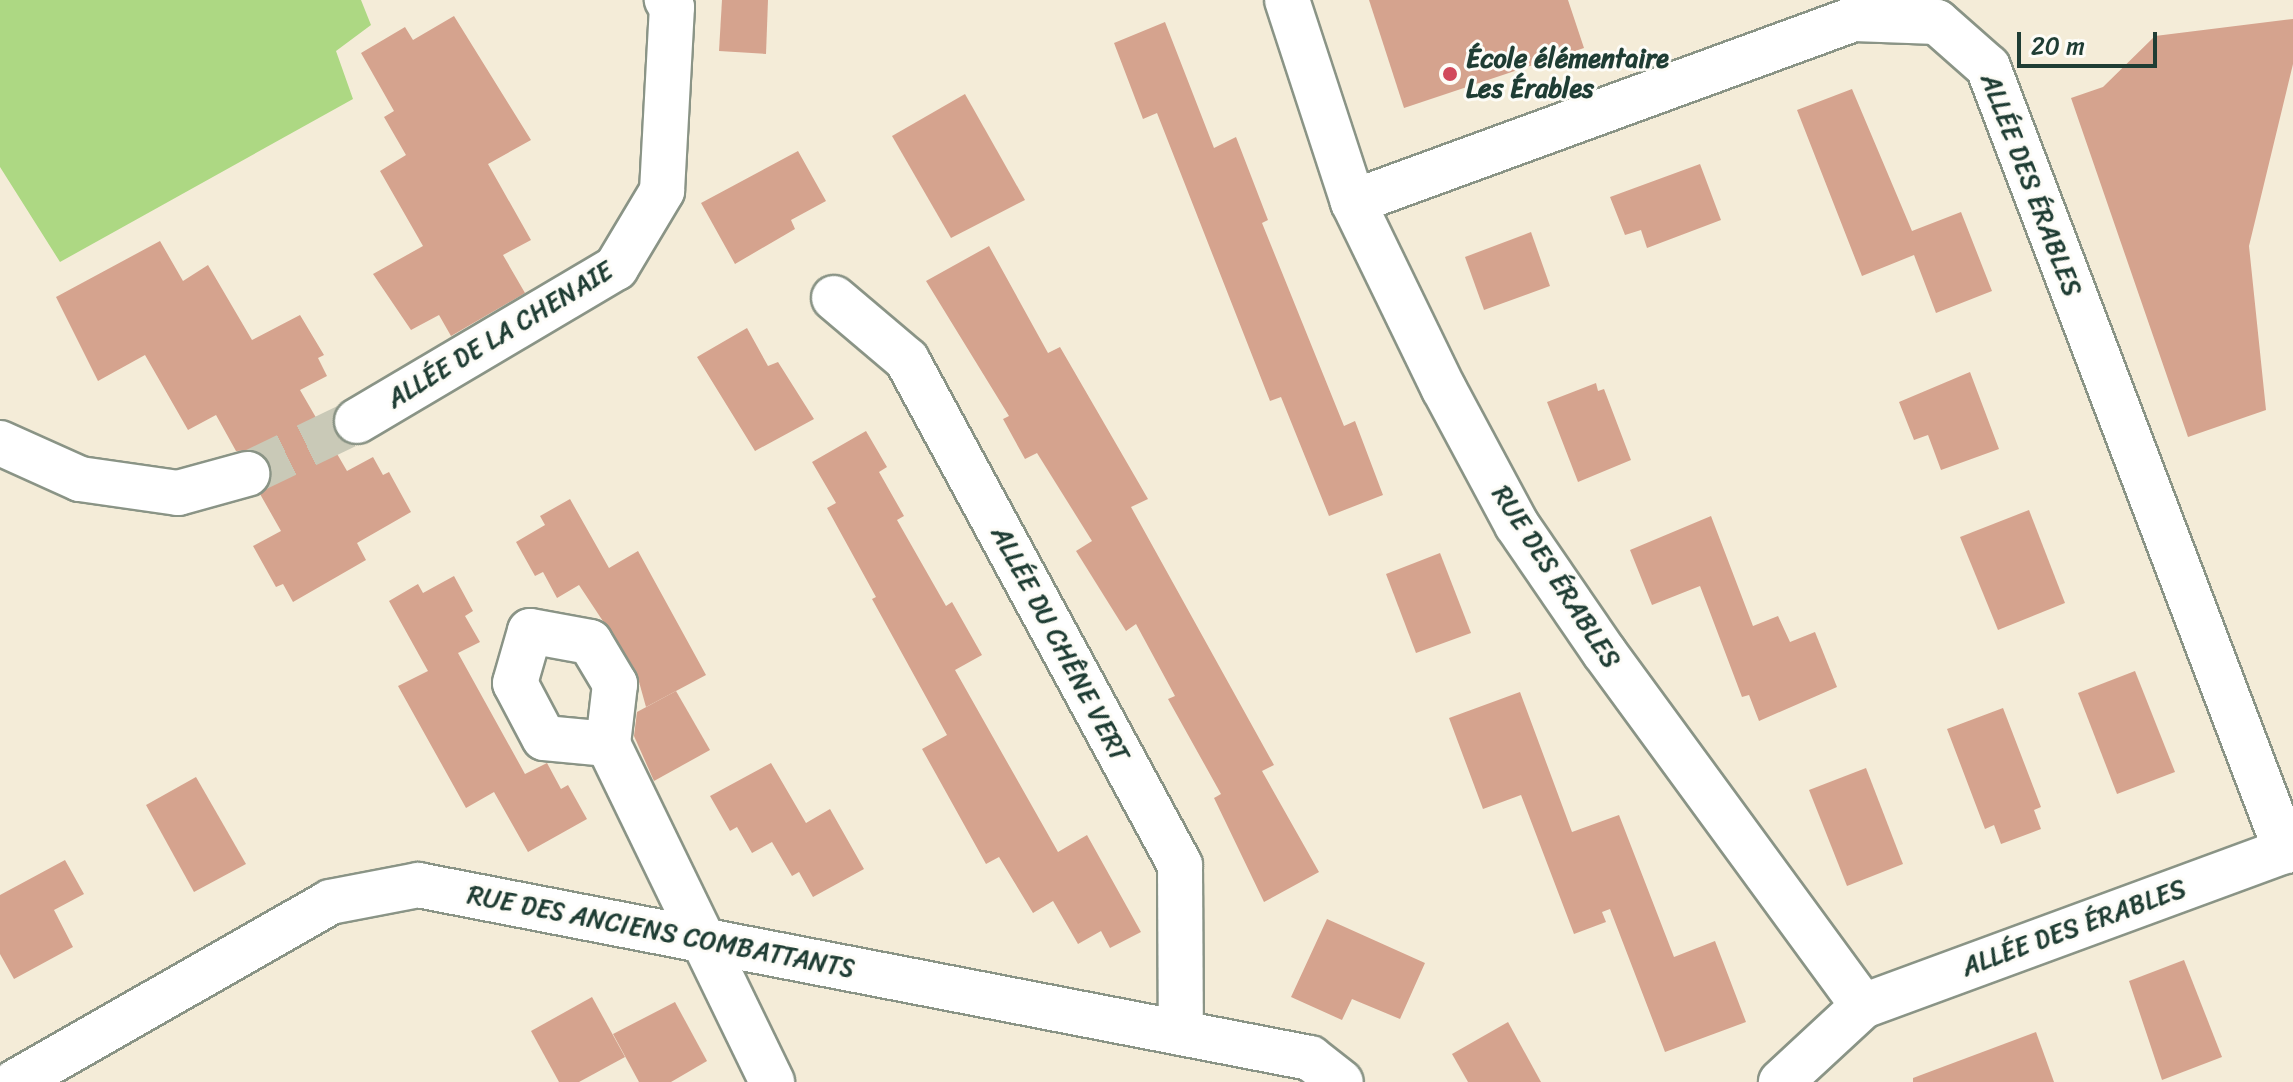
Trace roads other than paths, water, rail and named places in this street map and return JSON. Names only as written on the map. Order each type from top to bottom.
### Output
[{"type":"street","name":"RUE DES ÉRABLES","points":[[1287,0],[1353,202],[1444,389],[1517,525],[1604,652],[1863,1006]]},
{"type":"street","name":"ALLÉE DE LA CHENAIE","points":[[357,421],[616,268],[662,191],[673,2]]},
{"type":"street","name":"ALLÉE DES ÉRABLES","points":[[1353,202],[1854,19],[1937,22],[1988,67],[2290,850],[1863,1006]]},
{"type":"street","name":"ALLÉE DU CHÊNE VERT","points":[[834,298],[907,360],[1180,865],[1181,1033]]},
{"type":"street","points":[[0,443],[80,479],[178,493],[247,474]]},
{"type":"street","points":[[608,744],[772,1082]]},
{"type":"street","name":"RUE DES ANCIENS COMBATTANTS","points":[[15,1082],[330,902],[418,885],[1310,1058],[1341,1082]]},
{"type":"street","points":[[1781,1082],[1863,1006]]},
{"type":"tunnel","points":[[247,474],[357,421]]},
{"type":"place","name":"École élémentaire Les Érables","points":[[1450,74]]}]
